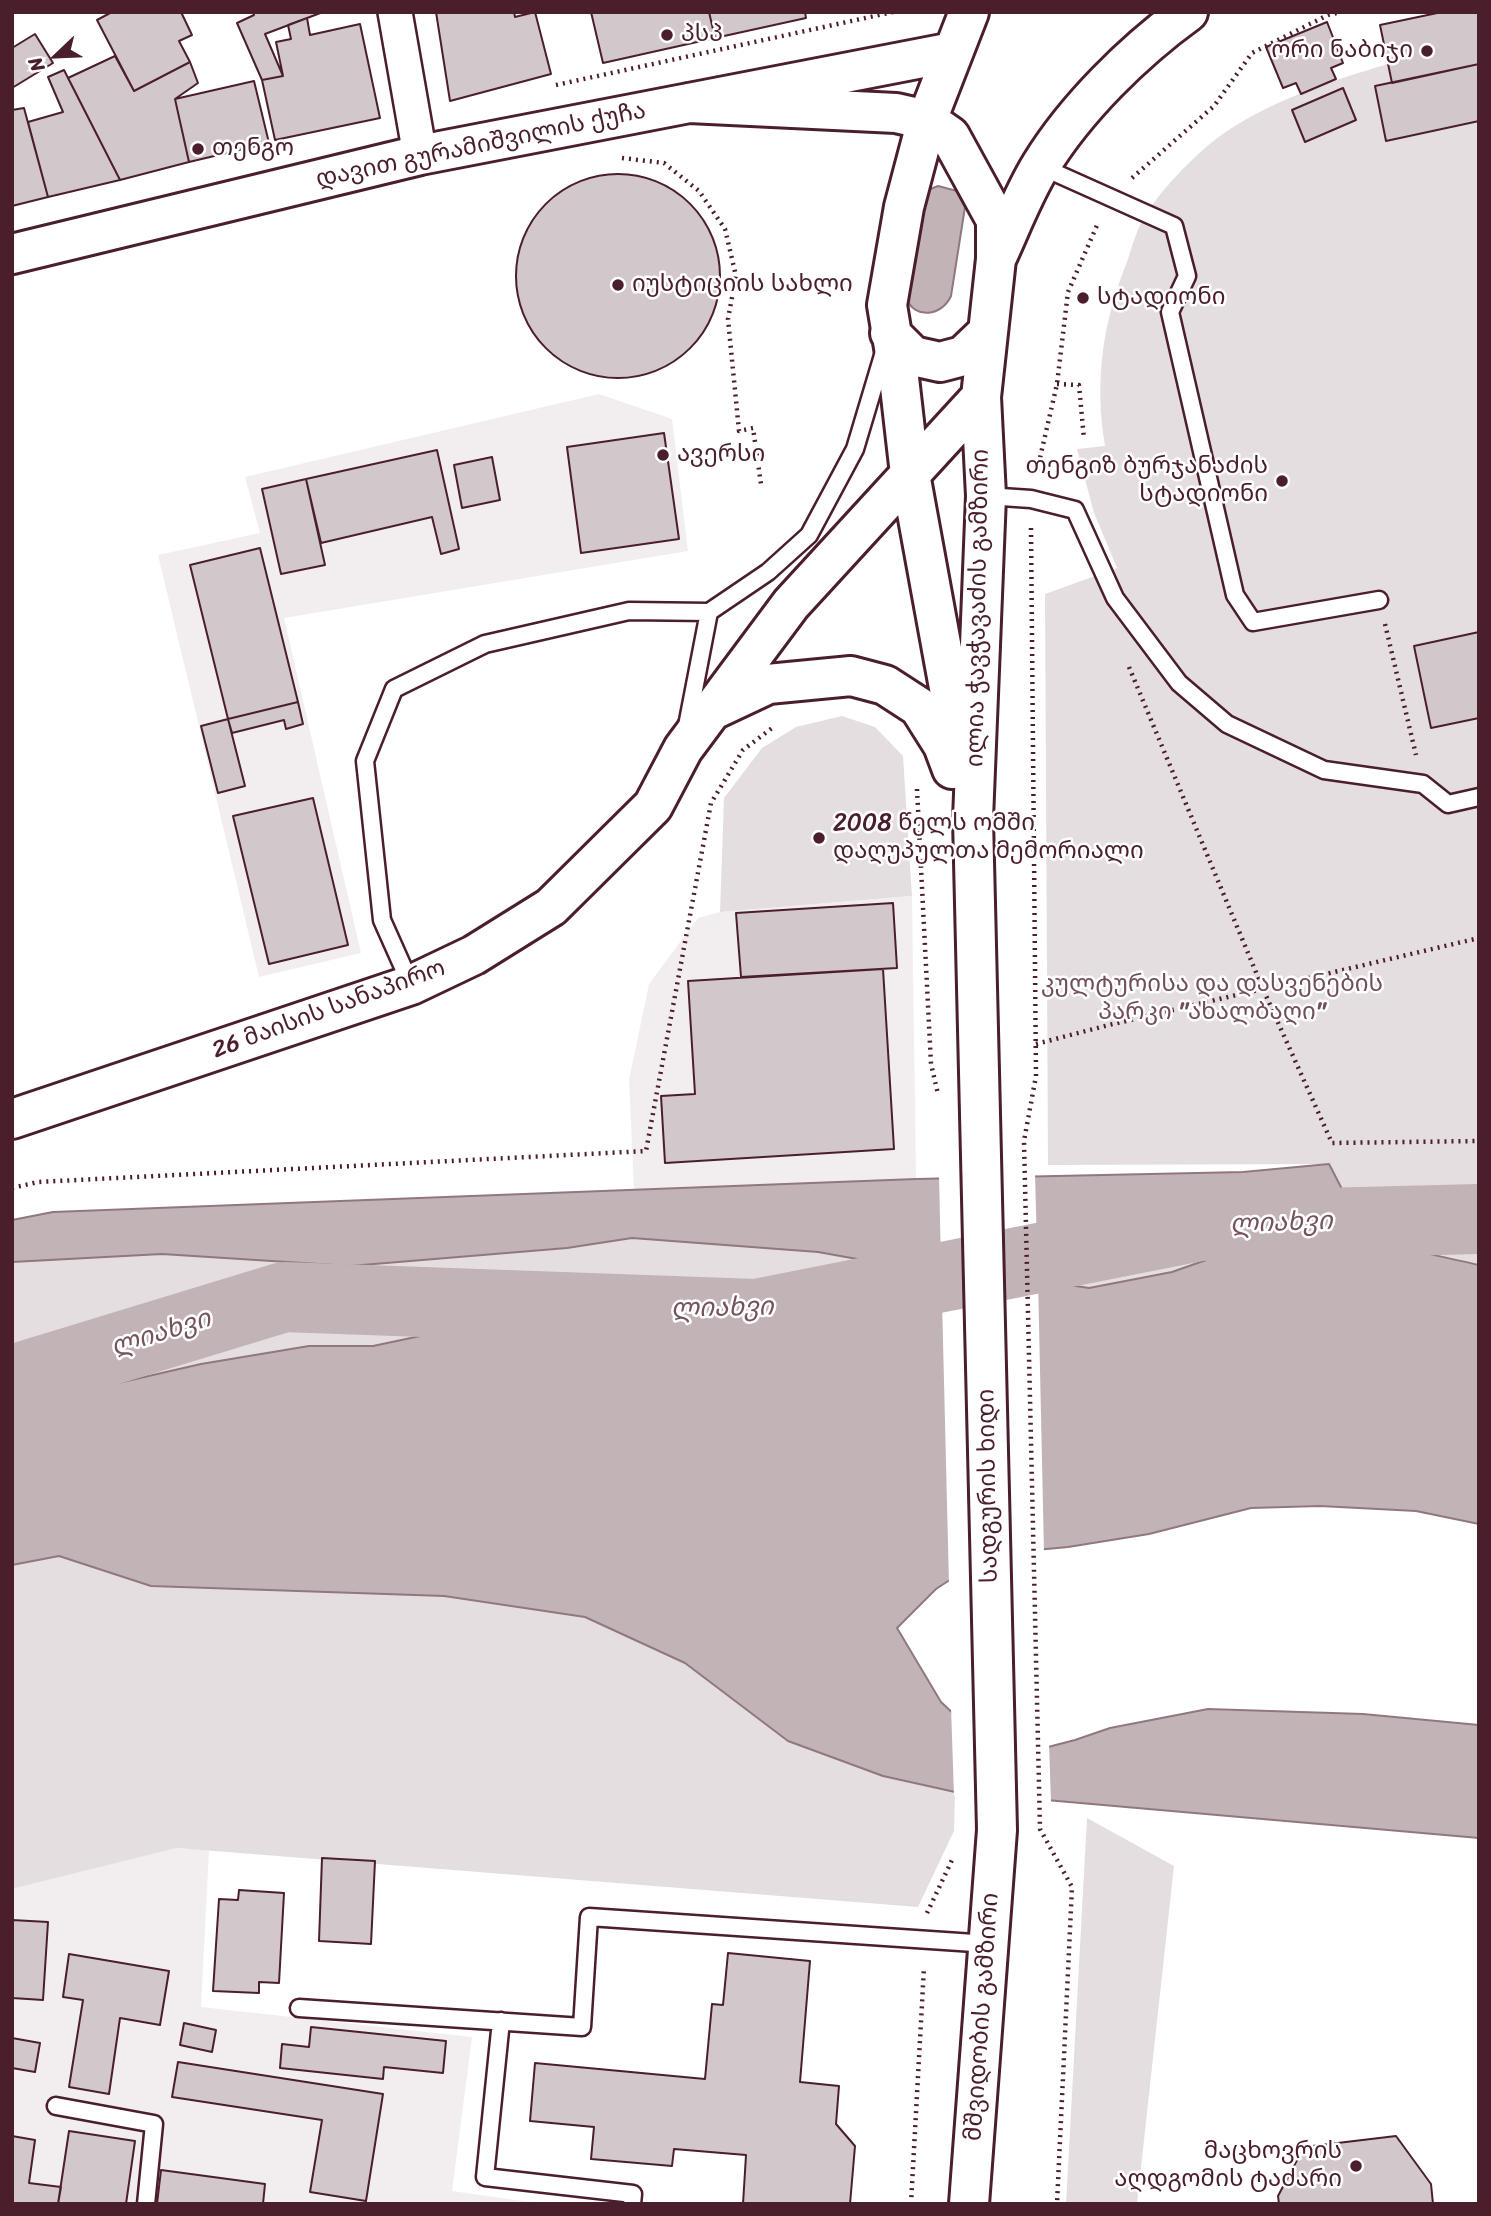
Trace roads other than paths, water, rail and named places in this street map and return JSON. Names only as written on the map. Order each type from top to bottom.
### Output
[{"type":"main road","name":"ილია ჭავჭავაძის გამზირი","points":[[969,12],[927,120],[904,207],[887,305],[910,474],[973,819]]},
{"type":"main road","points":[[996,259],[1040,166],[1070,124],[1115,75],[1188,12]]},
{"type":"main road","name":"დავით გურამიშვილის ქუჩა","points":[[12,254],[420,155],[953,52]]},
{"type":"main road","name":"ილია ჭავჭავაძის გამზირი","points":[[689,103],[897,113],[927,120],[950,136],[996,220],[996,259],[981,397],[986,496],[973,819],[981,1143]]},
{"type":"main road","points":[[904,207],[920,189],[941,177],[975,180]]},
{"type":"main road","points":[[890,333],[913,356],[940,362],[963,356],[986,334]]},
{"type":"main road","name":"ილია ჭავჭავაძის გამზირი","points":[[712,710],[791,604],[981,397]]},
{"type":"main road","points":[[712,710],[768,684],[851,676],[885,685],[919,707],[943,745],[973,819]]},
{"type":"main road","name":"26 მაისის სანაპირო","points":[[12,1119],[411,985],[474,955],[551,906],[653,806],[683,749],[712,710]]},
{"type":"main road","name":"სადგურის ხიდი","points":[[981,1143],[997,1830]]},
{"type":"main road","name":"მშვიდობის გამზირი","points":[[969,2204],[997,1830]]},
{"type":"street","points":[[395,12],[420,155]]},
{"type":"lane","points":[[1040,166],[1174,226],[1186,276],[1170,312],[1235,595],[1253,622],[1379,600]]},
{"type":"lane","points":[[411,985],[382,920],[365,761],[394,689],[485,644],[629,611],[709,612],[768,572],[809,535],[855,449],[890,333]]},
{"type":"lane","points":[[986,496],[1031,499],[1075,510],[1115,598],[1179,683],[1227,723],[1324,770],[1423,784],[1448,804],[1479,797]]},
{"type":"lane","points":[[683,749],[709,612]]},
{"type":"lane","points":[[299,2008],[582,2027],[589,1917],[989,1944]]},
{"type":"lane","points":[[501,2021],[485,2177],[633,2194],[632,2204]]},
{"type":"lane","points":[[56,2106],[154,2124],[146,2204]]},
{"type":"waterway","name":"ლიახვი","points":[[12,1380],[284,1297],[756,1314],[1200,1226],[1479,1219]]},
{"type":"place","name":"პსპ","points":[[667,35]]},
{"type":"place","name":"ორი ნაბიჯი","points":[[1427,51]]},
{"type":"place","name":"თენგო","points":[[198,149]]},
{"type":"place","name":"იუსტიციის სახლი","points":[[618,285]]},
{"type":"place","name":"სტადიონი","points":[[1083,298]]},
{"type":"place","name":"ავერსი","points":[[663,455]]},
{"type":"place","name":"თენგიზ ბურჯანაძის სტადიონი","points":[[1282,481]]},
{"type":"place","name":"2008 წელს ომში დაღუპულთა მემორიალი","points":[[819,838]]},
{"type":"place","name":"მაცხოვრის აღდგომის ტაძარი","points":[[1356,2166]]},
{"type":"park label","name":"კულტურისა და დასვენების პარკი \"ახალბაღი\"","points":[[1212,999]]}]
